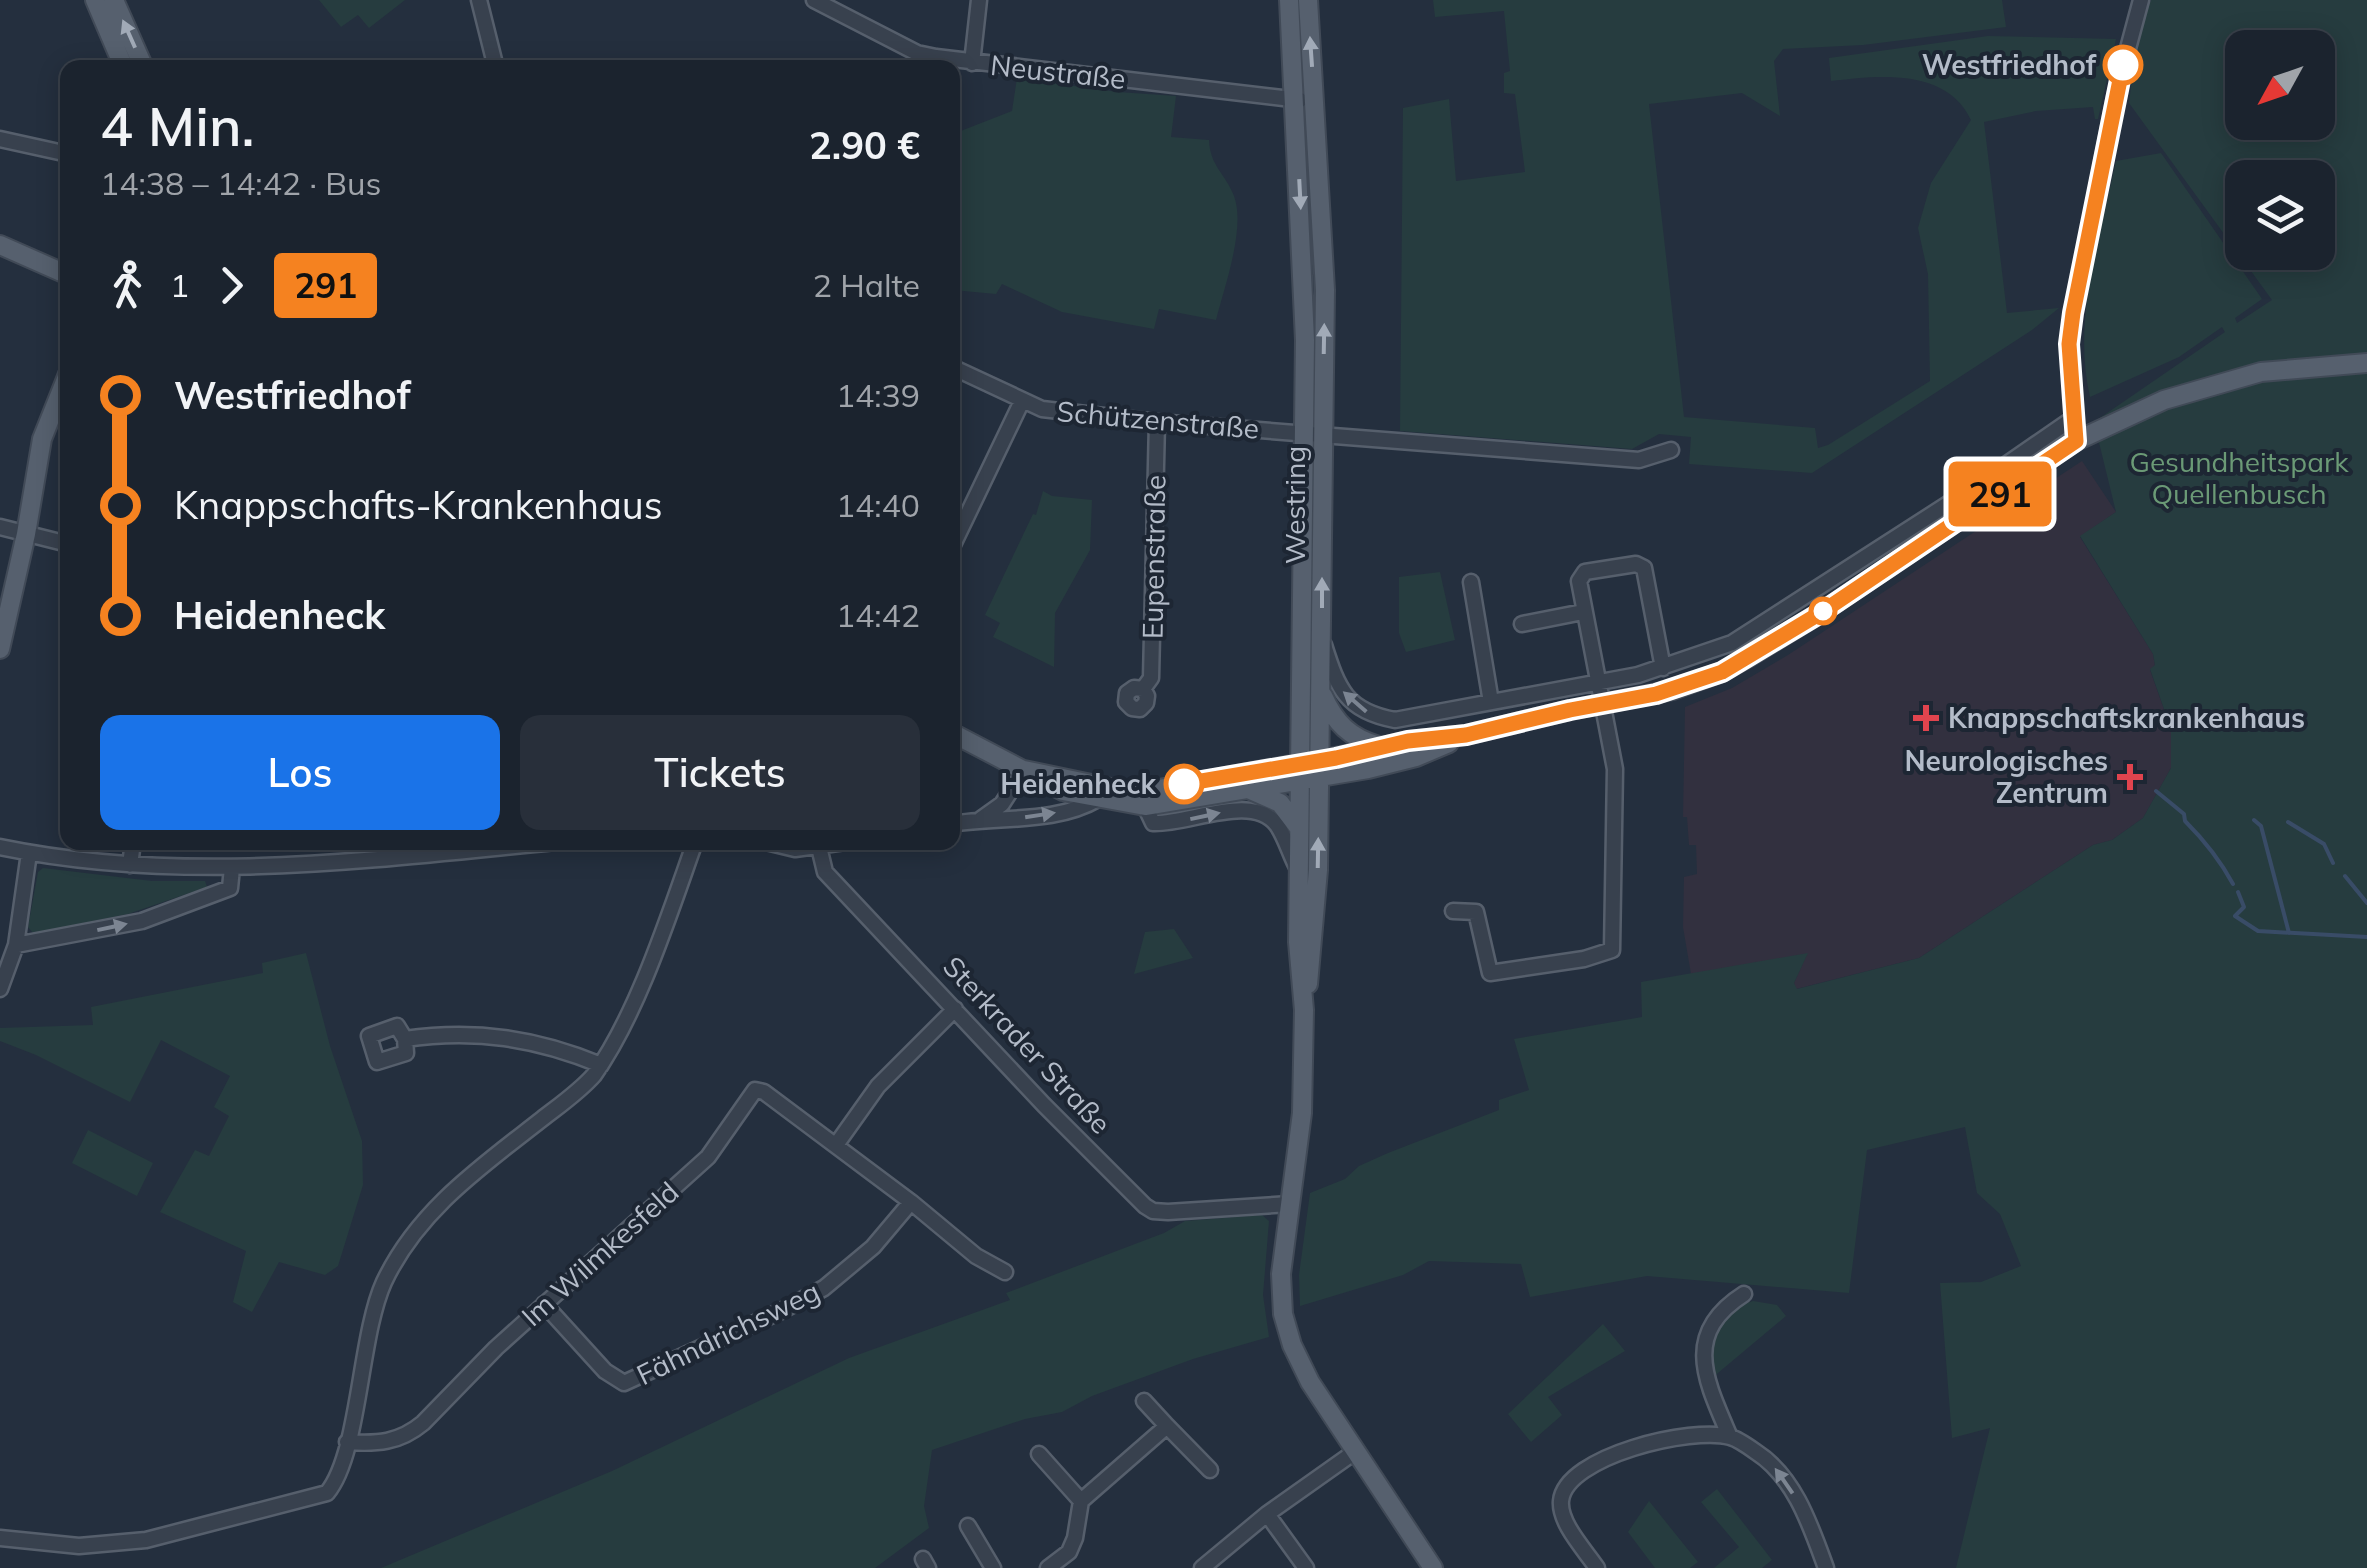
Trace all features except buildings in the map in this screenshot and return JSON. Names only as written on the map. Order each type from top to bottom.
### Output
[{"type":"main road","points":[[95,0],[121,60]]},
{"type":"main road","points":[[114,0],[140,60]]},
{"type":"main road","name":"Westring","points":[[1288,0],[1322,638],[1320,690],[1299,829],[1298,942],[1304,1010],[1302,1113],[1281,1274],[1282,1314],[1310,1382],[1356,1452]]},
{"type":"main road","name":"Westring","points":[[1304,1010],[1313,958],[1310,769],[1314,435],[1325,290],[1308,0]]},
{"type":"main road","points":[[0,245],[60,271]]},
{"type":"main road","points":[[960,737],[1063,791],[1145,806],[1245,788],[1408,741],[1466,735],[1673,690],[1747,658],[2076,441],[2164,400],[2261,372],[2367,363]]},
{"type":"main road","points":[[0,649],[26,534],[32,487],[60,395]]},
{"type":"main road","points":[[46,432],[60,409]]},
{"type":"main road","points":[[1320,690],[1343,729],[1362,742],[1384,748]]},
{"type":"main road","points":[[1024,770],[1120,790],[1160,789],[1310,769],[1400,762],[1466,735]]},
{"type":"main road","points":[[1245,788],[1280,802],[1299,829]]},
{"type":"main road","points":[[1356,1452],[1433,1568]]},
{"type":"street","points":[[478,0],[494,60]]},
{"type":"street","name":"Neustraße","points":[[814,0],[917,53],[956,60]]},
{"type":"street","points":[[972,63],[980,0]]},
{"type":"street","points":[[2076,441],[2069,344],[2073,313],[2116,94],[2141,0]]},
{"type":"street","name":"Neustraße","points":[[960,61],[1294,98],[1315,105]]},
{"type":"street","points":[[0,139],[60,152]]},
{"type":"street","name":"Schützenstraße","points":[[960,371],[1042,409],[1157,422],[1639,460],[1671,450]]},
{"type":"street","points":[[960,530],[1022,401]]},
{"type":"street","points":[[1322,638],[1335,678],[1354,705],[1395,720],[1663,668],[1736,641],[2074,417]]},
{"type":"street","name":"Eupenstraße","points":[[1142,690],[1151,678],[1157,422]]},
{"type":"street","points":[[0,528],[60,542]]},
{"type":"street","points":[[1860,560],[1872,577]]},
{"type":"street","points":[[1453,912],[1476,912],[1490,973],[1584,959],[1612,950],[1614,769],[1583,612],[1579,581],[1585,572],[1636,564],[1644,568],[1663,668]]},
{"type":"street","points":[[1470,582],[1491,702]]},
{"type":"street","points":[[1522,624],[1583,612]]},
{"type":"street","points":[[1736,641],[1747,658]]},
{"type":"street","points":[[1408,741],[1423,716]]},
{"type":"street","points":[[980,819],[1002,804],[1024,770]]},
{"type":"street","points":[[960,823],[1067,811],[1098,799]]},
{"type":"street","points":[[1145,806],[1153,823],[1234,810],[1261,812],[1274,821],[1299,872]]},
{"type":"street","points":[[0,847],[130,865],[232,868],[455,850]]},
{"type":"street","points":[[130,865],[132,850]]},
{"type":"street","points":[[0,1538],[79,1546],[146,1540],[326,1493],[334,1485],[347,1442],[368,1333],[384,1282],[408,1242],[449,1193],[586,1084],[601,1065],[657,946],[693,850]]},
{"type":"street","name":"Sterkrader Straße","points":[[820,850],[825,872],[1132,1196],[1153,1211],[1289,1210]]},
{"type":"street","points":[[0,989],[16,945],[29,853]]},
{"type":"street","points":[[16,945],[159,915],[230,888],[232,868]]},
{"type":"street","points":[[836,1145],[878,1086],[955,1009]]},
{"type":"street","points":[[405,1039],[458,1034],[498,1036],[560,1048],[601,1065]]},
{"type":"street","name":"Im Wilmkesfeld","points":[[347,1442],[388,1442],[413,1431],[544,1304],[708,1157],[755,1090],[764,1092],[836,1145],[976,1256],[1005,1272]]},
{"type":"street","name":"Fähndrichsweg","points":[[544,1304],[604,1371],[624,1382],[781,1312],[824,1288],[873,1247],[911,1202]]},
{"type":"street","points":[[1730,1436],[1706,1382],[1703,1351],[1711,1323],[1728,1304],[1744,1294]]},
{"type":"street","points":[[1144,1401],[1210,1470]]},
{"type":"street","points":[[1048,1568],[1069,1552],[1081,1501],[1168,1426]]},
{"type":"street","points":[[1597,1568],[1562,1511],[1561,1499],[1571,1481],[1594,1466],[1656,1440],[1697,1435],[1730,1436],[1759,1453],[1779,1472],[1811,1527],[1826,1568]]},
{"type":"street","points":[[1202,1568],[1267,1514],[1356,1452]]},
{"type":"street","points":[[1039,1454],[1081,1501]]},
{"type":"street","points":[[1267,1514],[1306,1568]]},
{"type":"street","points":[[968,1526],[993,1568]]},
{"type":"shaded area","name":"Knappschaftskrankenhaus","points":[[2082,461],[2116,512],[2080,537],[2153,654],[2155,666],[2150,670],[2171,729],[2171,768],[2143,818],[2112,840],[2093,845],[1919,958],[1796,989],[1794,983],[1807,954],[1691,974],[1683,927],[1684,877],[1697,874],[1696,845],[1689,845],[1687,817],[1683,817],[1685,707],[1732,688],[1788,655]]},
{"type":"green space","points":[[319,0],[405,0],[369,28],[358,15],[341,27]]},
{"type":"green space","points":[[1433,0],[2002,0],[2006,27],[1863,45],[1783,49],[1774,61],[1780,116],[1742,93],[1649,104],[1684,417],[1815,428],[1818,448],[1930,381],[1928,274],[1918,228],[1931,183],[1971,120],[1960,103],[1929,83],[1890,77],[1831,81],[1829,58],[1988,36],[2116,39],[2098,119],[2093,107],[2036,111],[1984,122],[2007,313],[2059,308],[2032,330],[1812,473],[1689,464],[1691,437],[1659,434],[1632,449],[1400,431],[1403,108],[1449,99],[1456,181],[1525,172],[1515,94],[1504,93],[1504,73],[1510,71],[1504,11],[1435,17]]},
{"type":"green space","name":"Gesundheitspark Quellenbusch","points":[[2151,0],[2367,0],[2367,1568],[1956,1568],[1990,1428],[1952,1438],[1940,1283],[1981,1282],[2021,1266],[2000,1214],[1977,1193],[1965,1127],[1867,1150],[1849,1293],[1647,1276],[1530,1297],[1521,1264],[1429,1261],[1403,1275],[1300,1306],[1299,1275],[1310,1193],[1345,1179],[1359,1166],[1388,1153],[1499,1110],[1499,1100],[1529,1090],[1514,1039],[1642,1017],[1641,982],[1808,953],[1794,983],[1797,989],[1919,958],[2093,845],[2112,840],[2143,818],[2171,768],[2171,729],[2150,669],[2155,665],[2153,654],[2080,536],[2116,512],[2094,422],[2225,332],[2222,327],[2179,357],[2090,397],[2085,368],[2086,308],[2116,161],[2161,153],[2225,246],[2225,270],[2242,270],[2262,299],[2235,318],[2237,323],[2272,300],[2250,270],[2335,270],[2335,160],[2225,160],[2225,235],[2129,103],[2138,28]]},
{"type":"green space","points":[[1017,78],[1176,96],[1171,137],[1209,140],[1212,156],[1237,209],[1232,258],[1216,320],[1159,309],[1154,329],[1062,312],[1002,284],[996,294],[960,291],[960,131],[1012,111]]},
{"type":"green space","points":[[1043,491],[1052,496],[1092,500],[1090,550],[1055,613],[1054,667],[993,637],[1000,623],[985,615],[1033,514],[1036,515]]},
{"type":"green space","points":[[1440,572],[1455,640],[1406,652],[1399,633],[1399,577]]},
{"type":"green space","points":[[43,868],[152,881],[205,881],[207,887],[128,914],[33,933],[28,927],[38,872]]},
{"type":"green space","points":[[1174,929],[1193,958],[1134,974],[1145,932]]},
{"type":"green space","points":[[306,953],[330,1046],[362,1141],[363,1185],[338,1266],[325,1275],[279,1262],[252,1312],[233,1302],[246,1251],[160,1212],[195,1150],[209,1156],[229,1116],[214,1107],[230,1076],[161,1040],[130,1102],[0,1041],[0,1028],[93,1025],[91,1007],[263,973],[262,963]]},
{"type":"green space","points":[[88,1130],[153,1163],[137,1196],[72,1163]]},
{"type":"green space","points":[[1262,1215],[1269,1221],[1263,1295],[1269,1337],[1193,1359],[1092,1396],[1062,1412],[1025,1419],[932,1450],[924,1506],[929,1528],[875,1568],[381,1568],[612,1471],[849,1358],[1010,1300],[1006,1293],[1164,1233],[1185,1221]]},
{"type":"green space","points":[[1753,1301],[1777,1305],[1786,1316],[1712,1378],[1717,1330],[1730,1313]]},
{"type":"green space","points":[[1603,1324],[1625,1351],[1548,1397],[1562,1415],[1531,1442],[1508,1414]]},
{"type":"green space","points":[[1717,1489],[1772,1560],[1762,1568],[1714,1568],[1739,1547],[1701,1502]]},
{"type":"green space","points":[[1649,1501],[1698,1562],[1690,1568],[1655,1568],[1628,1532]]},
{"type":"waterway","points":[[2156,791],[2184,814],[2185,821],[2211,850],[2233,884]]},
{"type":"waterway","points":[[2254,820],[2261,826],[2289,933]]},
{"type":"waterway","points":[[2288,822],[2324,844],[2333,863]]},
{"type":"waterway","points":[[2345,876],[2367,903]]},
{"type":"waterway","points":[[2238,892],[2244,907],[2235,916],[2258,931],[2367,937]]},
{"type":"bus line","name":"291","points":[[1184,784],[1336,758],[1408,741],[1466,735],[1673,690],[1722,672],[1822,612],[2076,441],[2069,344],[2123,65]]},
{"type":"place","name":"Westfriedhof","points":[[2123,65]]},
{"type":"place","name":"Knappschaftskrankenhaus","points":[[1926,718]]},
{"type":"place","name":"Neurologisches Zentrum","points":[[2130,777]]},
{"type":"place","name":"Heidenheck","points":[[1184,784]]}]
